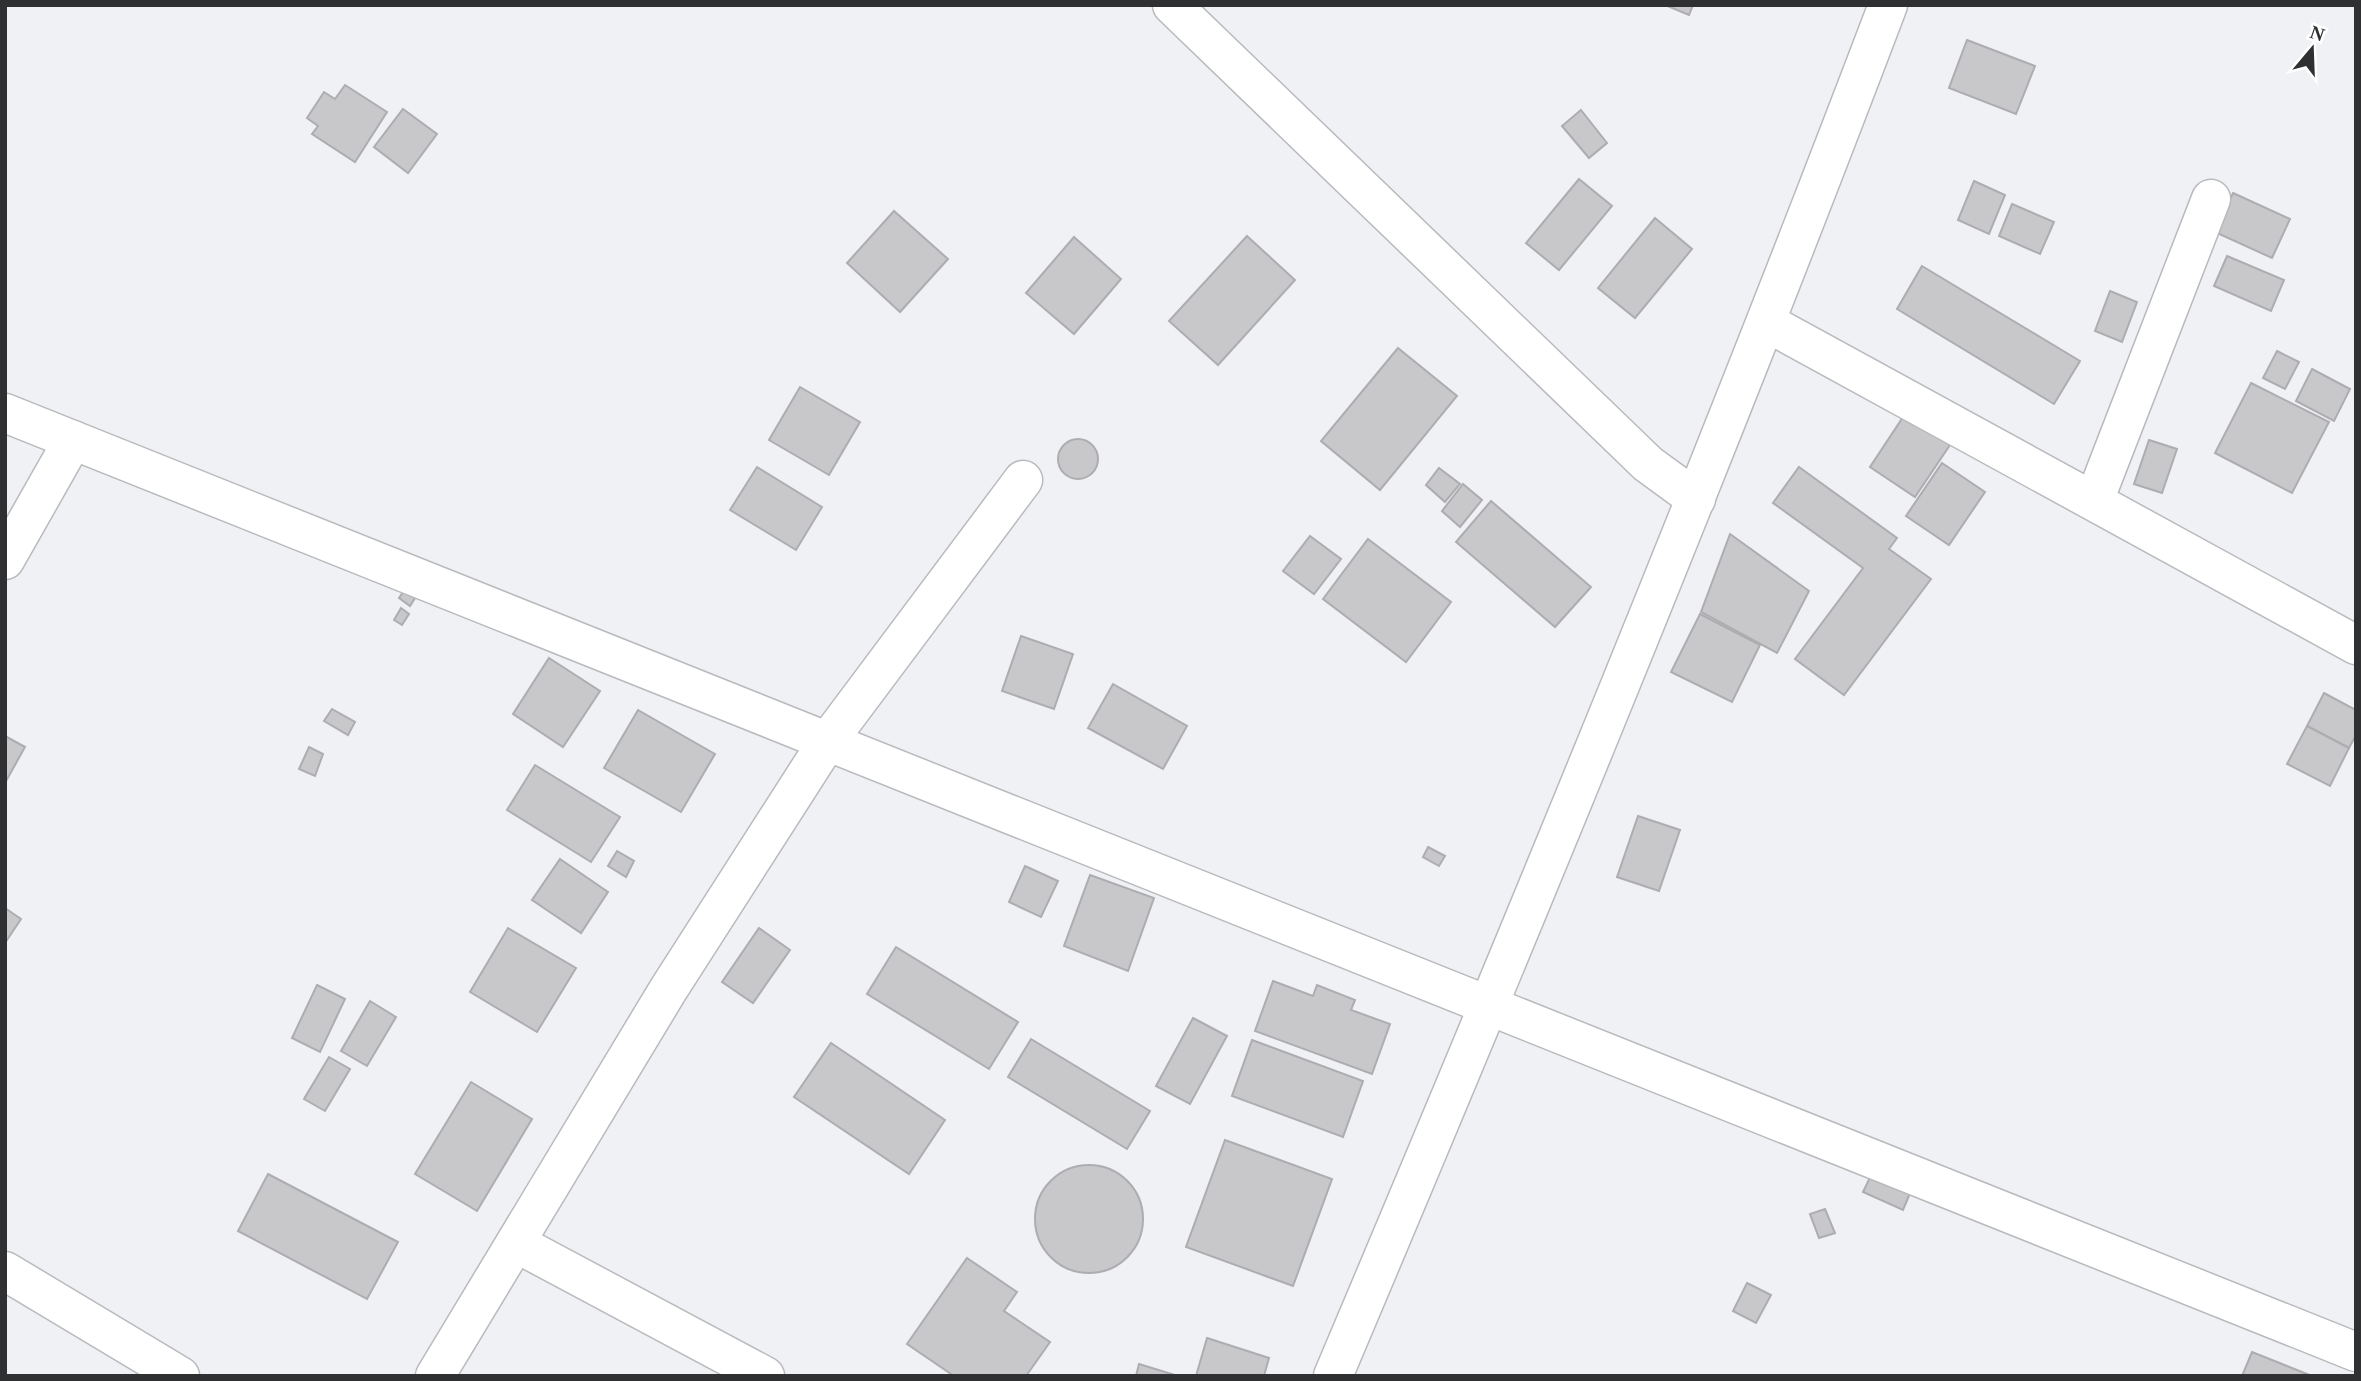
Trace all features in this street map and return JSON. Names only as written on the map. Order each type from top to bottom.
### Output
[{"type":"street","points":[[1172,5],[1648,464],[1696,499]]},
{"type":"street","points":[[1333,1376],[1490,1005],[1696,499],[1766,322],[1881,8]]},
{"type":"street","points":[[2094,501],[2211,199]]},
{"type":"street","points":[[1766,322],[2356,645]]},
{"type":"street","points":[[5,413],[2356,1352]]},
{"type":"street","points":[[5,561],[73,440]]},
{"type":"street","points":[[435,1376],[668,990],[827,742],[1023,480]]},
{"type":"street","points":[[516,1243],[765,1376]]},
{"type":"street","points":[[5,1271],[180,1376]]},
{"type":"building","points":[[1665,5],[1693,5],[1689,15]]},
{"type":"building","points":[[1967,40],[2035,66],[2016,114],[1949,88]]},
{"type":"building","points":[[345,85],[387,112],[355,162],[312,134],[318,126],[307,118],[324,92],[335,99]]},
{"type":"building","points":[[403,109],[437,134],[408,173],[374,147]]},
{"type":"building","points":[[1581,110],[1607,143],[1589,158],[1562,126]]},
{"type":"building","points":[[1579,179],[1612,206],[1559,270],[1526,243]]},
{"type":"building","points":[[1974,181],[2005,195],[1989,234],[1958,220]]},
{"type":"building","points":[[2233,193],[2290,219],[2272,258],[2215,232]]},
{"type":"building","points":[[2012,204],[2054,222],[2040,254],[1999,236]]},
{"type":"building","points":[[894,211],[948,259],[900,312],[847,263]]},
{"type":"building","points":[[1655,218],[1692,249],[1635,318],[1598,288]]},
{"type":"building","points":[[1247,236],[1295,280],[1218,365],[1169,321]]},
{"type":"building","points":[[1074,237],[1121,279],[1074,334],[1026,293]]},
{"type":"building","points":[[2227,256],[2284,280],[2271,311],[2214,286]]},
{"type":"building","points":[[1922,266],[2080,361],[2054,404],[1897,309]]},
{"type":"building","points":[[2110,291],[2137,302],[2122,342],[2095,331]]},
{"type":"building","points":[[1398,348],[1457,396],[1380,490],[1321,441]]},
{"type":"building","points":[[2277,351],[2299,362],[2285,389],[2263,378]]},
{"type":"building","points":[[2312,369],[2350,389],[2334,421],[2296,401]]},
{"type":"building","points":[[2251,383],[2329,422],[2292,493],[2215,453]]},
{"type":"building","points":[[800,387],[860,422],[829,475],[769,440]]},
{"type":"building","points":[[1911,405],[1956,436],[1915,497],[1870,467]]},
{"type":"building","points":[[1078,439],[1092,445],[1098,459],[1092,473],[1078,479],[1064,473],[1058,459],[1064,445]]},
{"type":"building","points":[[2149,440],[2177,449],[2162,493],[2134,484]]},
{"type":"building","points":[[1942,463],[1985,492],[1949,545],[1906,516]]},
{"type":"building","points":[[757,467],[822,507],[796,550],[730,510]]},
{"type":"building","points":[[1799,467],[1897,538],[1889,549],[1931,579],[1844,695],[1795,659],[1863,568],[1773,503]]},
{"type":"building","points":[[1439,468],[1460,484],[1445,502],[1426,485]]},
{"type":"building","points":[[1463,484],[1482,500],[1460,527],[1442,511]]},
{"type":"building","points":[[1491,501],[1591,587],[1555,627],[1456,542]]},
{"type":"building","points":[[1730,534],[1809,591],[1777,653],[1701,612]]},
{"type":"building","points":[[1310,536],[1341,559],[1314,594],[1283,571]]},
{"type":"building","points":[[1368,539],[1451,602],[1406,662],[1323,599]]},
{"type":"building","points":[[411,580],[422,587],[410,606],[399,598]]},
{"type":"building","points":[[401,608],[409,614],[402,625],[394,620]]},
{"type":"building","points":[[1700,614],[1760,645],[1732,702],[1671,672]]},
{"type":"building","points":[[1021,636],[1073,654],[1054,709],[1002,691]]},
{"type":"building","points":[[549,658],[600,691],[563,747],[513,714]]},
{"type":"building","points":[[1113,684],[1187,726],[1163,769],[1088,728]]},
{"type":"building","points":[[2324,693],[2356,710],[2356,735],[2349,748],[2307,726]]},
{"type":"building","points":[[332,709],[355,722],[348,735],[324,721]]},
{"type":"building","points":[[638,710],[715,754],[681,812],[604,768]]},
{"type":"building","points":[[2307,726],[2349,748],[2330,786],[2287,764]]},
{"type":"building","points":[[5,736],[25,747],[5,783]]},
{"type":"building","points":[[309,747],[323,754],[315,776],[299,769]]},
{"type":"building","points":[[535,765],[620,817],[591,862],[507,810]]},
{"type":"building","points":[[1638,816],[1680,830],[1659,891],[1617,877]]},
{"type":"building","points":[[1428,847],[1445,856],[1439,866],[1423,857]]},
{"type":"building","points":[[617,851],[634,861],[626,877],[608,866]]},
{"type":"building","points":[[560,859],[608,892],[581,933],[532,900]]},
{"type":"building","points":[[1025,866],[1058,881],[1041,917],[1009,902]]},
{"type":"building","points":[[1090,875],[1154,898],[1128,971],[1064,946]]},
{"type":"building","points":[[5,908],[21,919],[5,943]]},
{"type":"building","points":[[508,928],[576,968],[537,1032],[470,992]]},
{"type":"building","points":[[759,928],[790,950],[753,1003],[722,982]]},
{"type":"building","points":[[896,947],[1018,1022],[989,1069],[867,994]]},
{"type":"building","points":[[1273,981],[1313,996],[1317,985],[1355,1000],[1351,1010],[1390,1024],[1372,1074],[1255,1031]]},
{"type":"building","points":[[317,985],[345,999],[320,1052],[292,1038]]},
{"type":"building","points":[[370,1001],[396,1017],[367,1066],[341,1051]]},
{"type":"building","points":[[1193,1018],[1227,1036],[1190,1104],[1156,1086]]},
{"type":"building","points":[[1031,1039],[1150,1111],[1127,1149],[1008,1077]]},
{"type":"building","points":[[1252,1040],[1363,1081],[1343,1137],[1232,1096]]},
{"type":"building","points":[[831,1043],[945,1120],[909,1174],[794,1097]]},
{"type":"building","points":[[329,1057],[350,1069],[325,1111],[304,1099]]},
{"type":"building","points":[[471,1082],[532,1119],[477,1211],[415,1174]]},
{"type":"building","points":[[1225,1140],[1332,1179],[1293,1286],[1186,1247]]},
{"type":"building","points":[[1089,1165],[1110,1169],[1127,1181],[1139,1198],[1143,1219],[1139,1240],[1127,1257],[1110,1269],[1089,1273],[1068,1269],[1051,1257],[1039,1240],[1035,1219],[1039,1198],[1051,1181],[1068,1169]]},
{"type":"building","points":[[1875,1167],[1914,1184],[1903,1210],[1863,1192]]},
{"type":"building","points":[[268,1174],[398,1242],[367,1299],[238,1231]]},
{"type":"building","points":[[1825,1209],[1835,1233],[1819,1238],[1810,1214]]},
{"type":"building","points":[[967,1258],[1017,1292],[1004,1311],[1050,1342],[1026,1376],[954,1376],[907,1344]]},
{"type":"building","points":[[1747,1283],[1771,1295],[1756,1323],[1733,1311]]},
{"type":"building","points":[[1207,1338],[1269,1358],[1264,1376],[1196,1376]]},
{"type":"building","points":[[2252,1352],[2312,1376],[2242,1376]]},
{"type":"building","points":[[1139,1364],[1178,1376],[1136,1376]]}]
